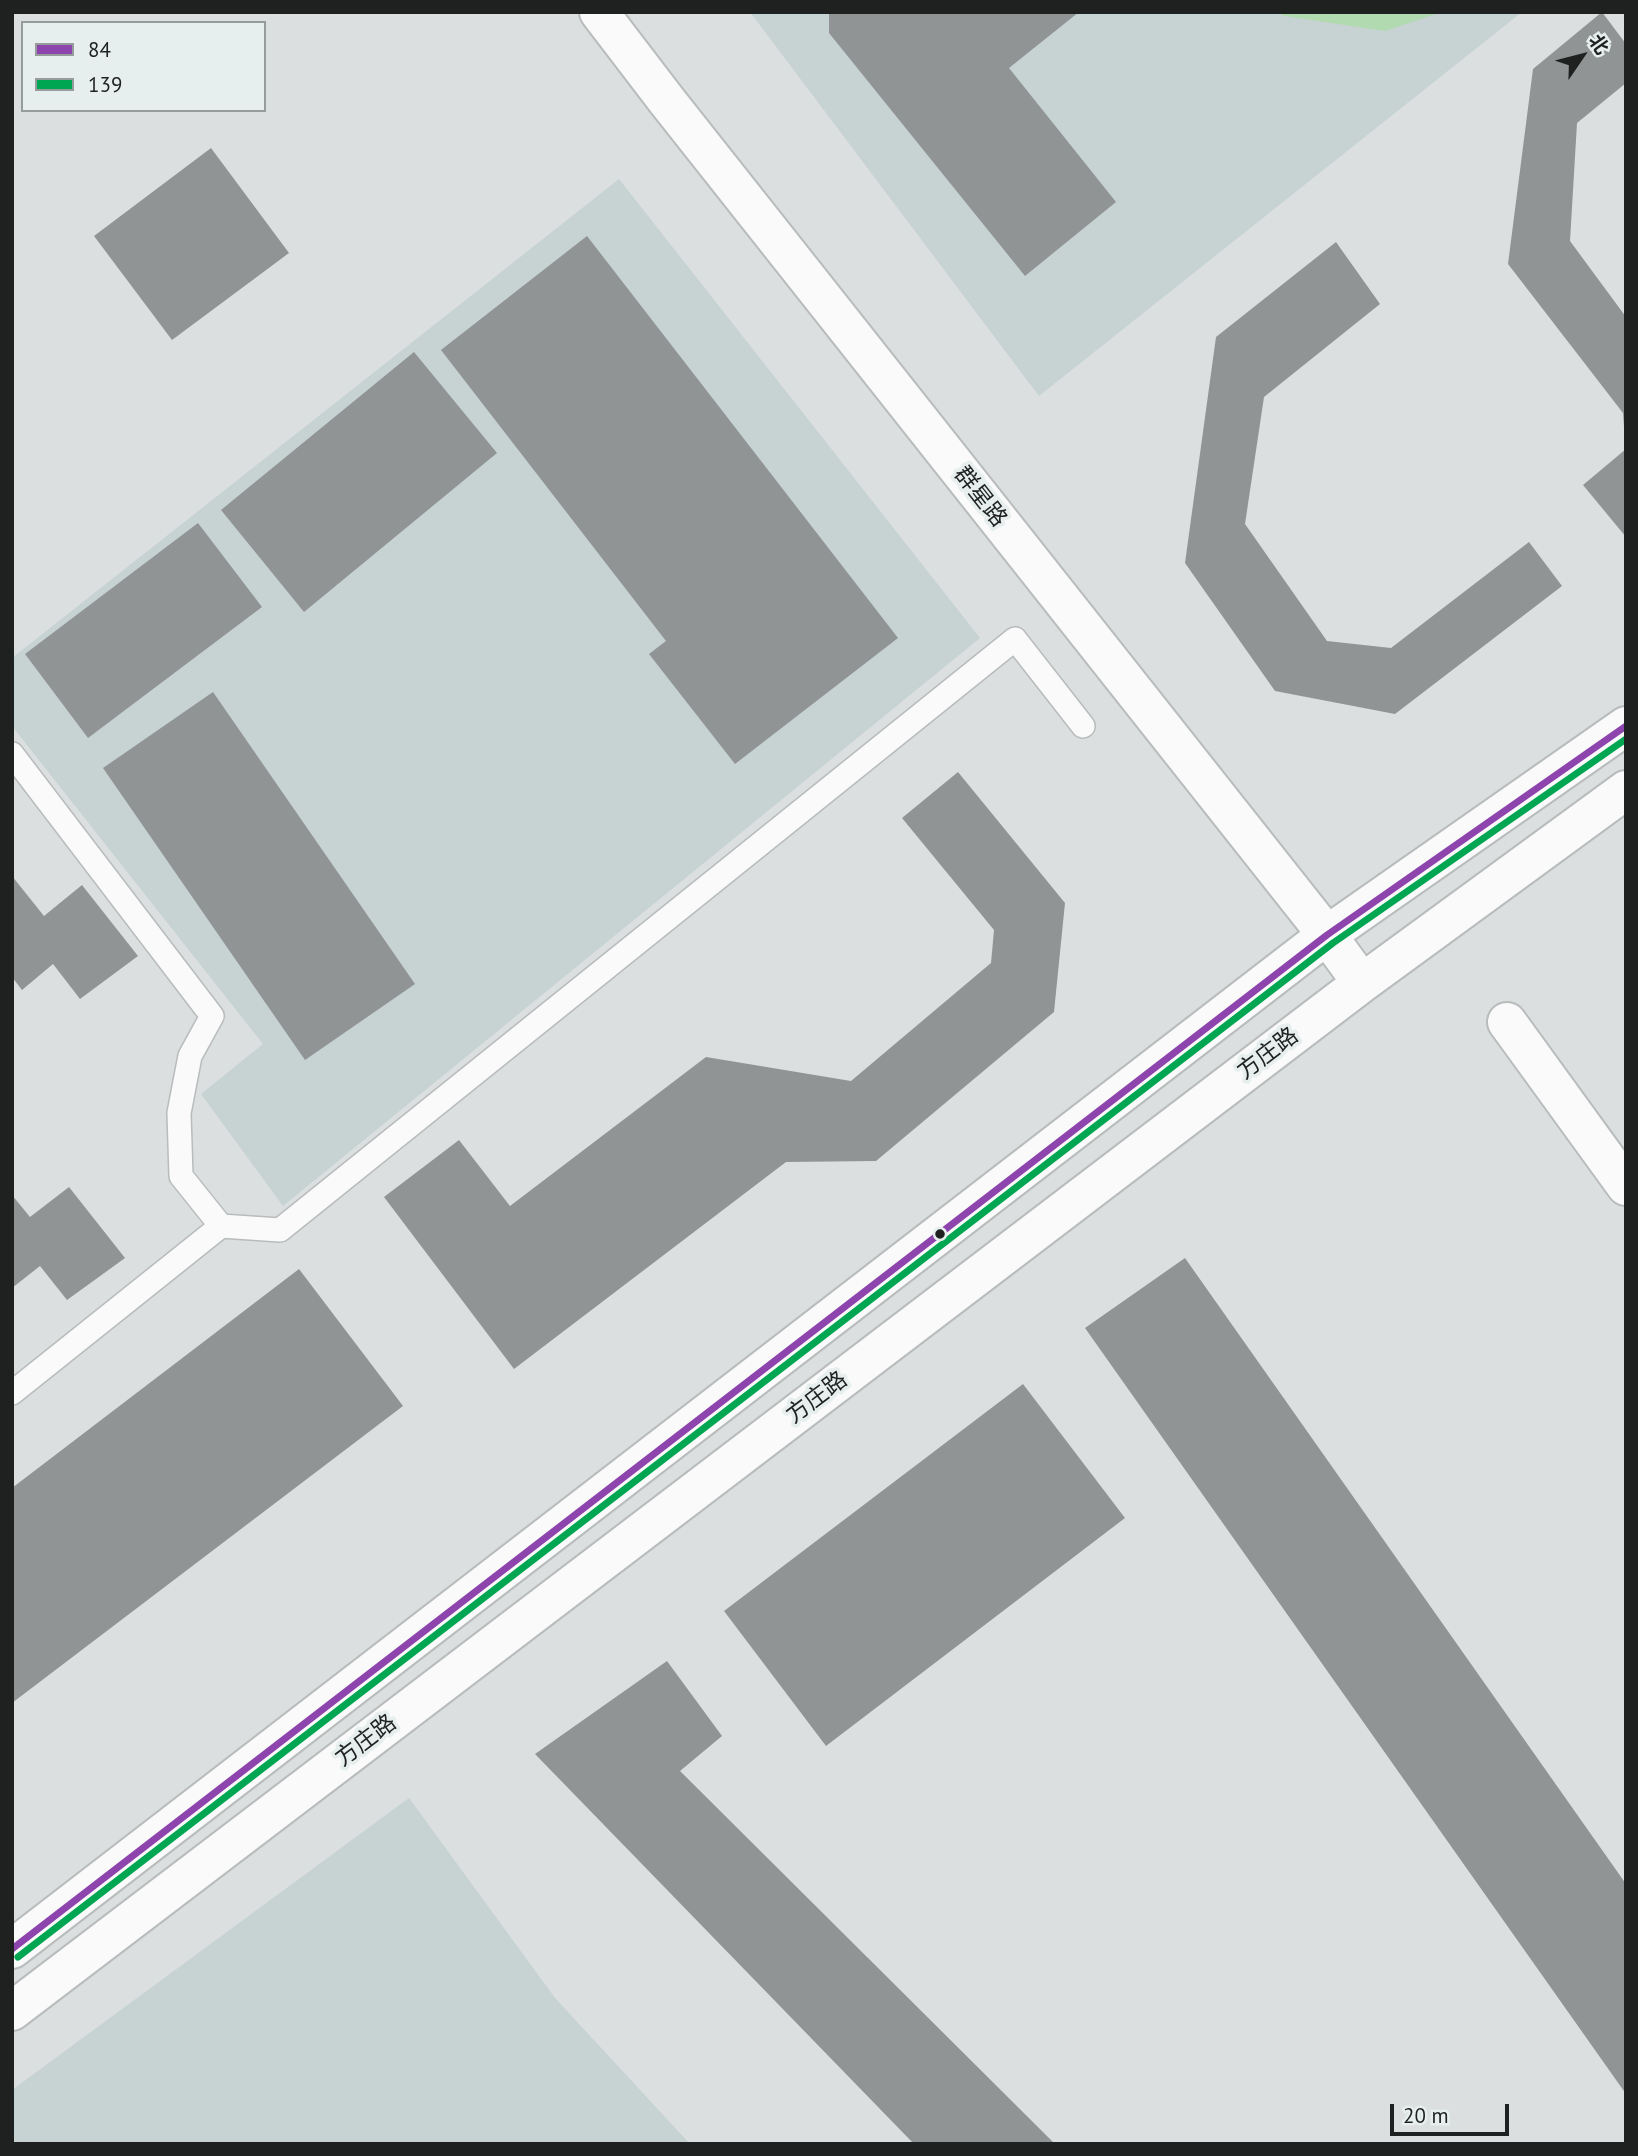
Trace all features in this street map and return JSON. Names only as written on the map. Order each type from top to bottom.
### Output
[{"type":"main road","name":"群星路","points":[[599,12],[667,102],[1327,935],[1362,983]]},
{"type":"main road","points":[[12,1949],[1327,935],[1626,726]]},
{"type":"main road","name":"方庄路","points":[[12,2011],[1362,983],[1626,790]]},
{"type":"main road","points":[[1507,1022],[1626,1186]]},
{"type":"lane","points":[[12,1393],[221,1226],[280,1230],[1015,639],[1083,726]]},
{"type":"lane","points":[[12,754],[212,1016],[190,1056],[179,1113],[181,1176],[221,1226]]},
{"type":"shaded area","points":[[750,12],[1522,12],[1039,396]]},
{"type":"shaded area","points":[[619,179],[980,638],[283,1206],[201,1094],[263,1044],[12,726],[12,658]]},
{"type":"shaded area","points":[[409,1798],[555,1998],[690,2144],[12,2144],[12,2090]]},
{"type":"green space","points":[[1278,12],[1442,12],[1385,31],[1284,16]]},
{"type":"building","points":[[829,12],[1079,12],[1009,68],[1116,202],[1025,276],[829,33]]},
{"type":"building","points":[[1602,12],[1626,44],[1626,83],[1577,123],[1570,241],[1626,317],[1626,427],[1623,413],[1508,264],[1533,69]]},
{"type":"building","points":[[211,148],[289,253],[172,340],[94,236]]},
{"type":"building","points":[[587,236],[898,638],[735,764],[649,654],[666,641],[441,350]]},
{"type":"building","points":[[1336,242],[1380,304],[1264,397],[1245,524],[1327,641],[1391,648],[1529,542],[1562,586],[1395,714],[1275,691],[1185,563],[1216,337]]},
{"type":"building","points":[[414,352],[497,453],[304,612],[221,510]]},
{"type":"building","points":[[1626,449],[1626,537],[1583,485]]},
{"type":"building","points":[[198,523],[262,607],[88,738],[25,654]]},
{"type":"building","points":[[213,692],[415,984],[305,1060],[103,768]]},
{"type":"building","points":[[958,772],[1065,903],[1054,1012],[876,1161],[786,1162],[514,1369],[384,1197],[459,1140],[510,1206],[706,1057],[851,1081],[991,963],[994,930],[902,818]]},
{"type":"building","points":[[12,876],[44,916],[82,885],[138,956],[80,999],[53,964],[22,990],[12,977]]},
{"type":"building","points":[[69,1187],[125,1258],[67,1300],[40,1266],[12,1288],[12,1195],[30,1217]]},
{"type":"building","points":[[1185,1258],[1626,1884],[1626,2094],[1085,1328]]},
{"type":"building","points":[[299,1269],[403,1406],[12,1703],[12,1488]]},
{"type":"building","points":[[1023,1384],[1125,1518],[826,1746],[724,1611]]},
{"type":"building","points":[[667,1661],[722,1736],[680,1771],[1055,2144],[914,2144],[535,1754]]},
{"type":"transit line","name":"84","points":[[12,1949],[1327,935],[1626,726]]},
{"type":"transit line","name":"139","points":[[18,1957],[1333,943],[1626,739]]}]
